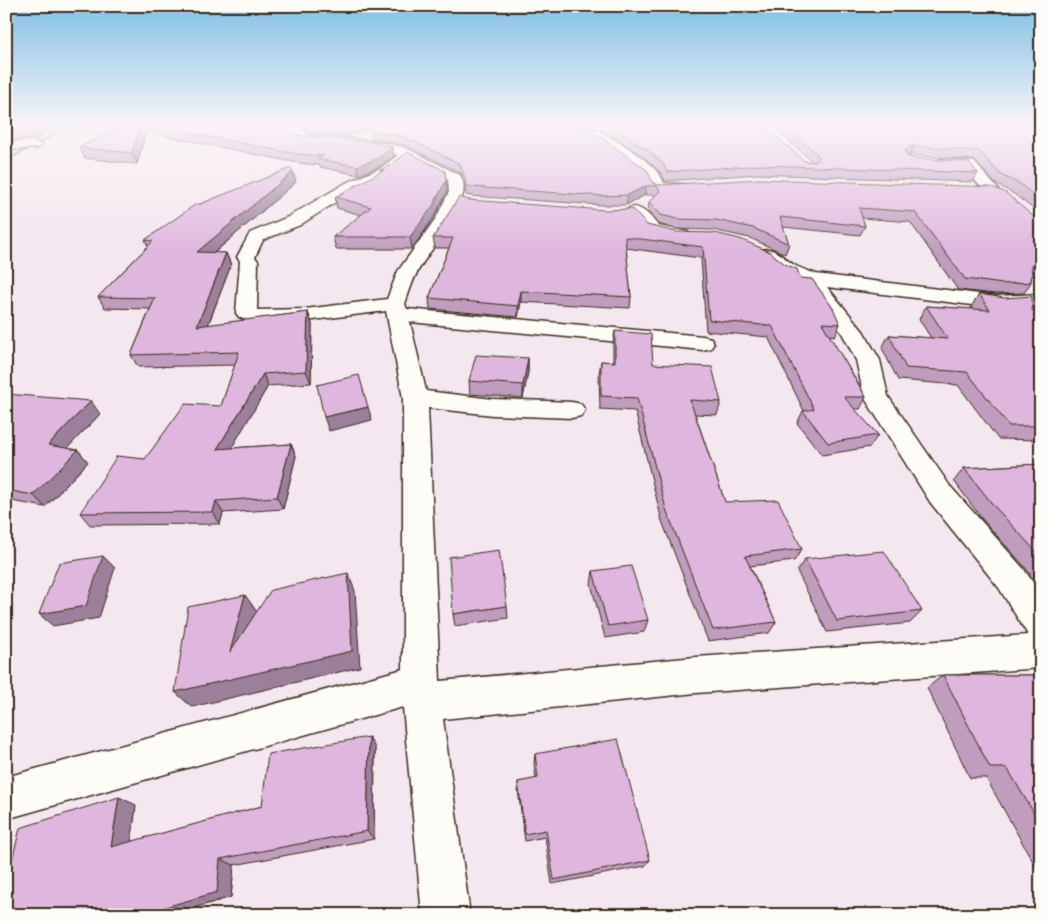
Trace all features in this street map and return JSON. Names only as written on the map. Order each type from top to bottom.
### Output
[{"type":"street","points":[[390,168],[351,186],[294,221],[256,237],[246,257],[249,261],[246,313],[252,316],[305,315],[397,309],[703,343]]},
{"type":"street","points":[[435,168],[454,178],[457,192],[462,201],[444,218],[408,271],[397,309],[415,398],[422,692],[446,915]]},
{"type":"street","points":[[644,168],[654,176],[642,203],[644,218],[652,230],[675,236],[703,237]]},
{"type":"street","points":[[972,168],[990,189],[1006,198]]},
{"type":"street","points":[[642,203],[684,189],[702,186]]},
{"type":"street","points":[[970,190],[990,189]]},
{"type":"street","points":[[752,248],[774,257],[789,270],[812,279],[996,302],[1041,300]]},
{"type":"street","points":[[6,798],[422,692],[696,674],[1040,644],[1011,578],[940,494],[929,478],[876,397],[868,360],[852,331],[826,301],[812,279]]},
{"type":"street","points":[[415,398],[493,407],[572,410]]},
{"type":"building","points":[[291,168],[293,172],[197,252],[226,253],[197,326],[308,312],[306,371],[263,374],[217,449],[291,444],[277,497],[216,501],[213,512],[80,513],[117,456],[145,459],[185,404],[221,406],[239,352],[131,355],[155,298],[98,297],[153,241],[145,240],[196,204]]},
{"type":"building","points":[[384,168],[439,168],[445,171],[446,181],[433,206],[410,237],[333,237],[371,207],[335,197],[384,170],[380,170]]},
{"type":"building","points":[[461,168],[644,168],[653,183],[659,185],[760,179],[992,187],[1006,193],[1041,223],[1041,265],[1032,265],[1031,282],[1003,284],[965,279],[915,212],[859,208],[865,226],[780,217],[789,244],[753,228],[716,220],[677,219],[661,215],[649,202],[660,191],[657,186],[646,186],[628,195],[603,196],[471,187],[465,185],[466,182]]},
{"type":"building","points":[[665,168],[720,168],[667,172]]},
{"type":"building","points":[[841,168],[974,168],[978,173]]},
{"type":"building","points":[[995,168],[1041,168],[1041,201],[1020,184],[1001,175]]},
{"type":"building","points":[[459,197],[469,200],[604,210],[632,209],[647,225],[677,232],[715,233],[740,239],[770,252],[785,264],[797,269],[800,278],[812,279],[833,308],[840,324],[822,323],[866,397],[844,397],[878,435],[828,443],[803,411],[814,409],[772,326],[709,320],[703,247],[625,237],[631,297],[521,291],[518,306],[429,298],[453,238],[433,238]]},
{"type":"building","points":[[979,294],[1005,298],[1032,296],[1032,310],[1041,310],[1041,426],[1009,426],[967,372],[906,368],[889,335],[948,339],[926,306],[990,310]]},
{"type":"building","points":[[615,331],[651,334],[653,364],[712,367],[721,402],[690,400],[725,502],[778,500],[802,549],[745,556],[776,622],[713,630],[666,509],[637,398],[601,396],[601,361],[615,362]]},
{"type":"building","points":[[476,355],[528,358],[523,385],[469,381]]},
{"type":"building","points":[[359,375],[368,407],[324,417],[317,385]]},
{"type":"building","points":[[6,394],[91,401],[48,445],[78,450],[33,495],[6,490]]},
{"type":"building","points":[[1041,464],[1041,557],[994,506],[964,468]]},
{"type":"building","points":[[499,550],[507,606],[453,614],[449,557]]},
{"type":"building","points":[[884,551],[922,611],[837,621],[805,559]]},
{"type":"building","points":[[103,556],[86,606],[39,614],[59,563]]},
{"type":"building","points":[[631,566],[648,620],[608,626],[593,571]]},
{"type":"building","points":[[348,573],[352,651],[175,692],[188,607],[245,595],[230,652],[271,590]]},
{"type":"building","points":[[943,675],[1041,675],[1041,825],[1007,768],[990,768]]},
{"type":"building","points":[[369,737],[367,831],[220,859],[217,892],[138,915],[6,915],[6,885],[20,828],[119,797],[111,847],[262,806],[268,754]]},
{"type":"building","points":[[618,739],[650,860],[554,880],[546,830],[525,834],[518,782],[538,778],[535,754]]}]
